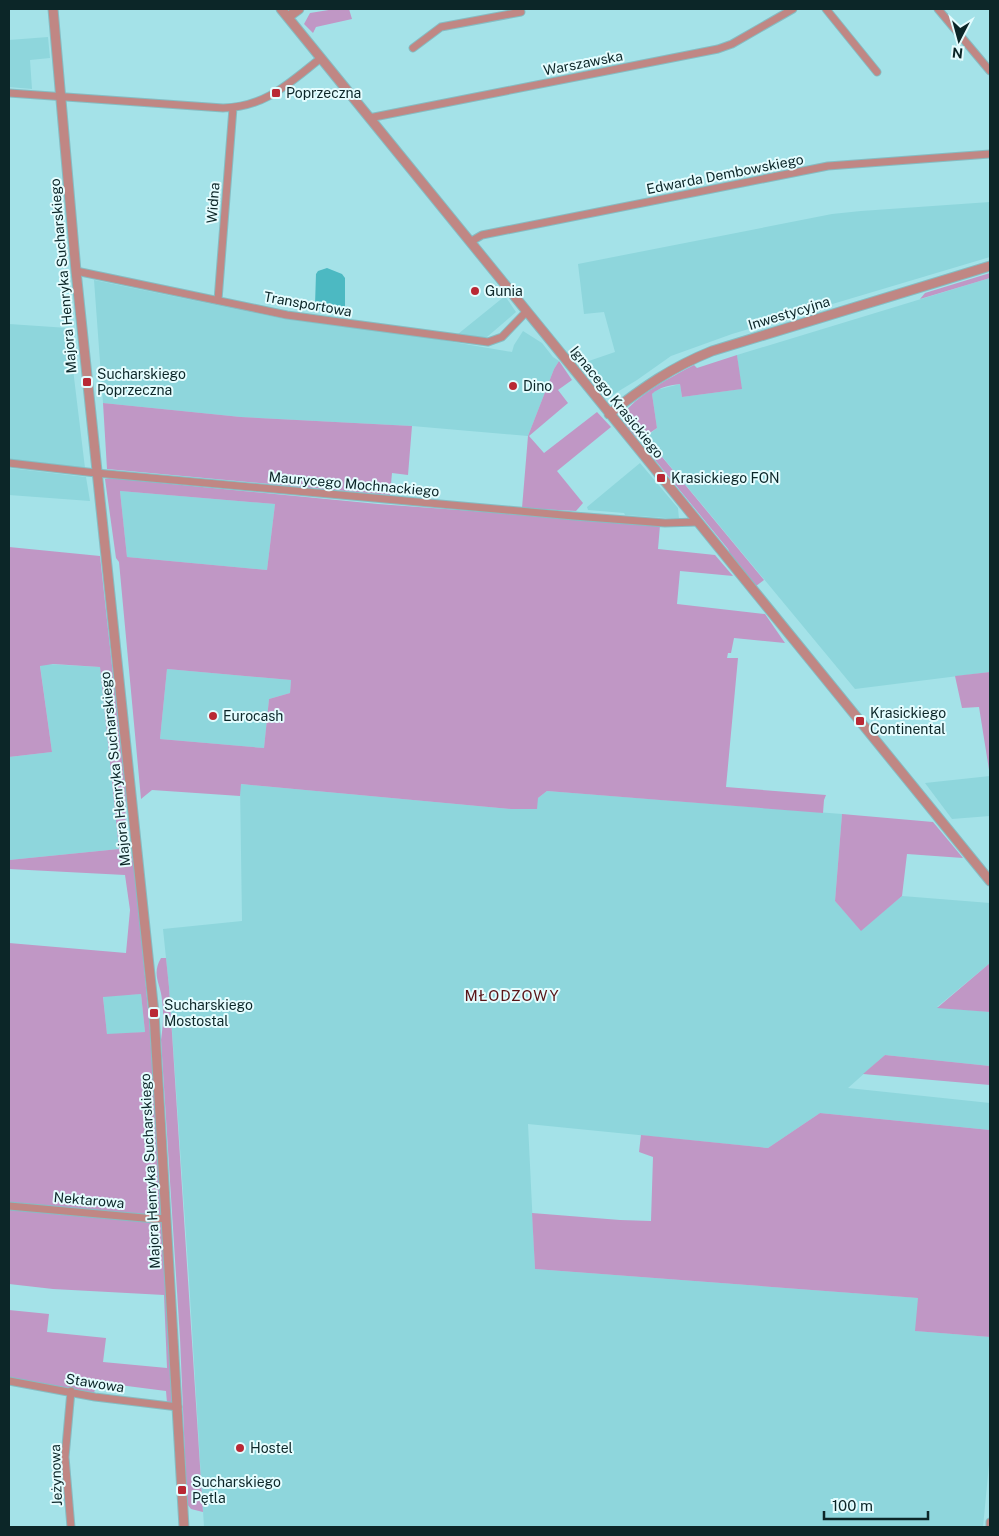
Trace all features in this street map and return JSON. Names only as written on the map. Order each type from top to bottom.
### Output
[{"type":"street","name":"Majora Henryka Sucharskiego","points":[[53,9],[96,473],[150,966],[184,1527]]},
{"type":"street","name":"Ignacego Krasickiego","points":[[281,9],[990,881]]},
{"type":"street","points":[[288,17],[299,9]]},
{"type":"street","points":[[413,48],[441,27],[521,12],[520,9]]},
{"type":"street","name":"Warszawska","points":[[369,118],[718,49],[732,44],[793,9]]},
{"type":"street","points":[[826,9],[877,72]]},
{"type":"street","points":[[938,9],[990,70]]},
{"type":"street","points":[[9,93],[233,108],[251,105],[276,93],[321,58]]},
{"type":"street","name":"Widna","points":[[218,300],[233,108]]},
{"type":"street","name":"Edwarda Dembowskiego","points":[[470,242],[482,235],[828,166],[990,154]]},
{"type":"street","name":"Inwestycyjna","points":[[609,414],[677,366],[712,351],[990,266]]},
{"type":"street","name":"Transportowa","points":[[76,271],[287,315],[488,342],[502,337],[526,312]]},
{"type":"street","name":"Maurycego Mochnackiego","points":[[9,463],[96,473],[574,516],[665,522],[698,522]]},
{"type":"street","name":"Nektarowa","points":[[9,1206],[155,1219],[166,1218]]},
{"type":"street","name":"Stawowa","points":[[9,1381],[71,1391],[95,1397],[178,1407]]},
{"type":"street","name":"Jeżynowa","points":[[71,1391],[65,1457],[71,1527]]},
{"type":"street","points":[[990,1522],[990,1527]]},
{"type":"shaded area","points":[[349,9],[352,19],[316,27],[313,33],[304,24],[310,13]]},
{"type":"shaded area","points":[[48,37],[50,58],[30,60],[32,89],[9,87],[9,40]]},
{"type":"shaded area","points":[[990,202],[990,257],[732,334],[671,356],[609,397],[583,363],[615,352],[604,312],[584,314],[578,264],[832,214]]},
{"type":"shaded area","points":[[327,268],[342,274],[345,278],[345,307],[342,310],[320,310],[315,305],[316,274],[318,271]]},
{"type":"shaded area","points":[[990,273],[990,278],[920,299],[925,293]]},
{"type":"shaded area","points":[[990,278],[990,672],[855,689],[646,437],[657,428],[652,394],[656,390],[680,384],[682,397],[741,389],[737,355]]},
{"type":"shaded area","points":[[94,280],[284,319],[418,336],[512,352],[523,331],[542,343],[553,357],[559,361],[554,369],[528,436],[412,426],[241,417],[103,403]]},
{"type":"shaded area","points":[[505,296],[516,312],[487,337],[478,338],[458,334]]},
{"type":"shaded area","points":[[9,324],[68,328],[85,468],[9,459]]},
{"type":"shaded area","points":[[737,355],[742,389],[682,397],[680,384],[665,387],[652,394],[657,428],[641,439],[633,434],[626,425],[624,415],[628,409],[655,387],[694,365],[697,368]]},
{"type":"shaded area","points":[[559,361],[572,380],[558,390],[568,403],[529,436],[544,453],[597,412],[611,427],[557,471],[583,503],[576,511],[522,508],[528,436],[554,369]]},
{"type":"shaded area","points":[[103,403],[241,417],[412,426],[408,475],[392,473],[390,495],[107,469]]},
{"type":"shaded area","points":[[653,446],[764,580],[756,586],[731,556],[728,549],[651,455]]},
{"type":"shaded area","points":[[640,463],[678,508],[679,519],[588,510],[587,507]]},
{"type":"shaded area","points":[[9,468],[86,477],[90,501],[9,495]]},
{"type":"shaded area","points":[[105,479],[378,504],[660,525],[658,549],[715,555],[733,576],[680,571],[677,604],[765,614],[785,643],[734,638],[731,653],[728,653],[727,658],[738,658],[726,787],[826,795],[823,813],[547,791],[538,798],[537,809],[511,809],[241,784],[240,796],[152,790],[141,799],[119,562],[116,558]],"holes":[[[120,491],[275,504],[267,570],[127,557]],[[167,669],[291,680],[290,693],[269,699],[264,748],[160,739]]]},
{"type":"shaded area","points":[[120,491],[275,504],[267,570],[127,557]]},
{"type":"shaded area","points":[[9,547],[100,556],[126,793],[127,831],[135,868],[150,1031],[173,1402],[167,1403],[166,1391],[96,1382],[94,1394],[9,1379],[9,1310],[49,1314],[47,1332],[106,1338],[103,1362],[167,1368],[164,1295],[53,1289],[9,1284],[9,943],[126,953],[130,910],[125,875],[9,869],[9,860],[119,849],[100,667],[53,664],[40,666],[52,752],[9,757]],"holes":[[[141,994],[145,1032],[107,1034],[103,997]]]},
{"type":"shaded area","points":[[40,665],[100,667],[119,849],[9,860],[9,757],[52,752]]},
{"type":"shaded area","points":[[167,669],[291,680],[290,693],[269,699],[264,748],[160,739]]},
{"type":"shaded area","points":[[990,672],[990,776],[979,707],[962,708],[955,676]]},
{"type":"shaded area","points":[[990,776],[990,816],[952,819],[925,783]]},
{"type":"shaded area","points":[[240,784],[511,809],[538,798],[547,791],[842,814],[835,901],[861,930],[902,896],[990,903],[990,963],[937,1007],[990,1012],[990,1066],[885,1055],[848,1088],[990,1103],[990,1130],[820,1113],[768,1148],[528,1124],[535,1269],[919,1298],[916,1331],[990,1337],[990,1454],[983,1527],[204,1527],[169,987],[163,929],[242,921]]},
{"type":"shaded area","points":[[842,814],[933,822],[963,858],[907,854],[902,896],[861,931],[835,901]]},
{"type":"shaded area","points":[[161,958],[166,958],[169,987],[203,1512],[191,1509],[187,1504],[180,1338],[161,1040],[163,1010],[157,979],[157,969]]},
{"type":"shaded area","points":[[990,963],[990,1012],[937,1008]]},
{"type":"shaded area","points":[[141,994],[145,1032],[107,1035],[103,996]]},
{"type":"shaded area","points":[[885,1055],[990,1066],[990,1085],[863,1074]]},
{"type":"shaded area","points":[[820,1113],[990,1130],[990,1337],[915,1331],[918,1298],[535,1269],[532,1213],[651,1221],[653,1157],[639,1152],[641,1135],[768,1148]]},
{"type":"place","name":"Poprzeczna","points":[[276,93]]},
{"type":"place","name":"Gunia","points":[[475,291]]},
{"type":"place","name":"Sucharskiego Poprzeczna","points":[[87,382]]},
{"type":"place","name":"Dino","points":[[513,386]]},
{"type":"place","name":"Krasickiego FON","points":[[661,478]]},
{"type":"place","name":"Eurocash","points":[[213,716]]},
{"type":"place","name":"Krasickiego Continental","points":[[860,721]]},
{"type":"place","name":"Sucharskiego Mostostal","points":[[154,1013]]},
{"type":"place","name":"Hostel","points":[[240,1448]]},
{"type":"place","name":"Sucharskiego Pętla","points":[[182,1490]]},
{"type":"district","name":"MŁODZOWY","points":[[512,996]]}]
